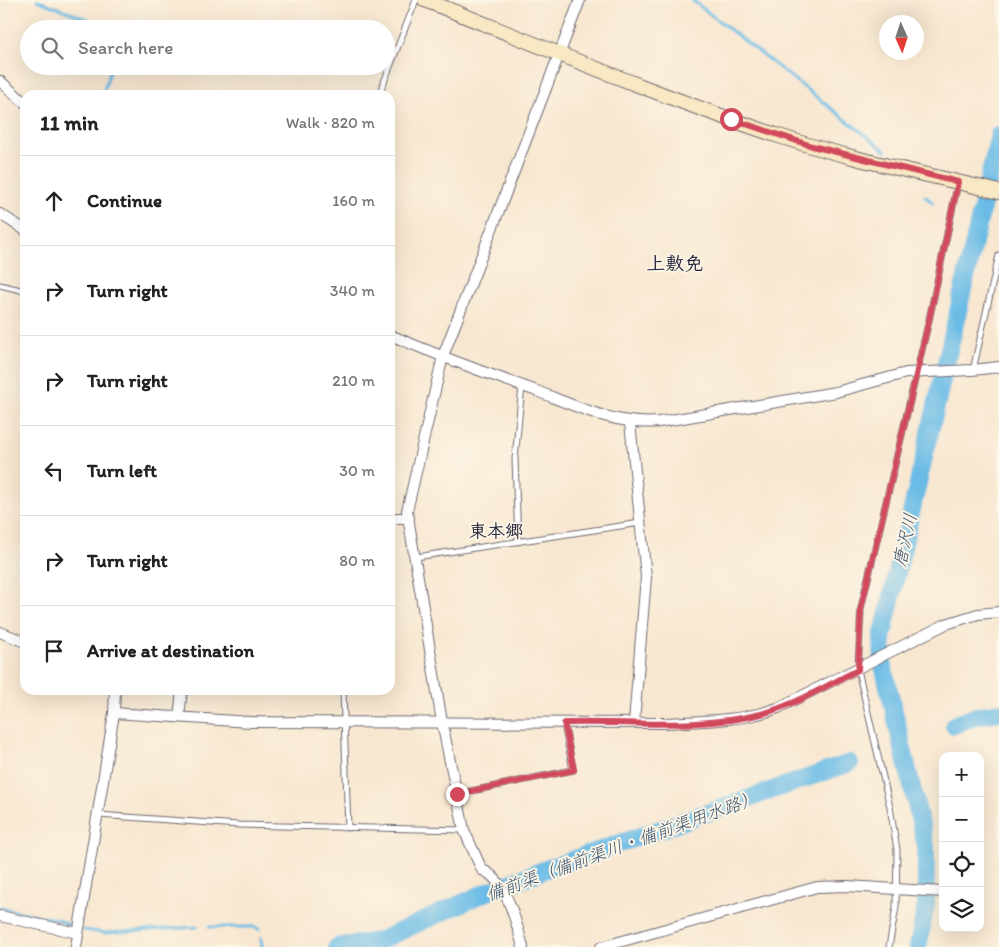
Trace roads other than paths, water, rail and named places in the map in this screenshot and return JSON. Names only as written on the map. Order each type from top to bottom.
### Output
[{"type":"street","points":[[425,0],[559,53],[783,137],[999,192]]},
{"type":"street","points":[[523,947],[515,917],[504,893],[488,872],[482,870],[464,830],[442,722],[407,511],[442,356],[580,0]]},
{"type":"street","points":[[0,81],[20,98]]},
{"type":"street","points":[[0,214],[20,227]]},
{"type":"street","points":[[395,337],[522,386],[630,424],[659,422],[836,392],[900,374],[999,367]]},
{"type":"street","points":[[630,424],[646,582],[634,722]]},
{"type":"street","points":[[395,518],[409,518]]},
{"type":"street","points":[[114,712],[250,722],[564,723],[728,719],[762,714],[861,669],[964,617],[999,612]]},
{"type":"street","points":[[0,632],[20,640]]},
{"type":"street","points":[[76,947],[114,712],[115,695]]},
{"type":"street","points":[[179,717],[181,695]]},
{"type":"street","points":[[601,947],[818,887],[848,886],[939,892]]},
{"type":"street","points":[[0,916],[78,933]]},
{"type":"lane","points":[[395,54],[416,0]]},
{"type":"lane","points":[[381,90],[387,75]]},
{"type":"lane","points":[[889,947],[900,890],[898,858],[895,830],[861,669],[861,608],[918,372],[960,182]]},
{"type":"lane","points":[[970,370],[999,255]]},
{"type":"lane","points":[[0,284],[20,290]]},
{"type":"lane","points":[[518,542],[515,459],[522,386]]},
{"type":"lane","points":[[416,557],[640,523]]},
{"type":"lane","points":[[343,695],[348,828]]},
{"type":"lane","points":[[457,794],[574,770],[564,723]]},
{"type":"lane","points":[[97,815],[239,825],[464,830]]},
{"type":"waterway","points":[[37,0],[89,20]]},
{"type":"waterway","points":[[692,0],[886,151]]},
{"type":"waterway","points":[[104,90],[109,75]]},
{"type":"waterway","name":"唐沢川","points":[[918,947],[926,905],[926,846],[883,665],[882,638],[999,135]]},
{"type":"waterway","points":[[925,196],[933,203]]},
{"type":"waterway","name":"備前渠（備前渠川・備前渠用水路）","points":[[954,725],[976,716],[999,712]]},
{"type":"waterway","name":"備前渠（備前渠川・備前渠用水路）","points":[[337,947],[379,941],[482,894],[549,868],[850,763]]},
{"type":"waterway","points":[[0,908],[59,920],[72,927]]},
{"type":"waterway","points":[[84,930],[105,933],[197,927]]},
{"type":"waterway","points":[[209,927],[255,927],[259,929]]},
{"type":"waterway","points":[[261,938],[262,947]]},
{"type":"district","name":"上敷免","points":[[675,263]]},
{"type":"district","name":"東本郷","points":[[496,531]]}]
